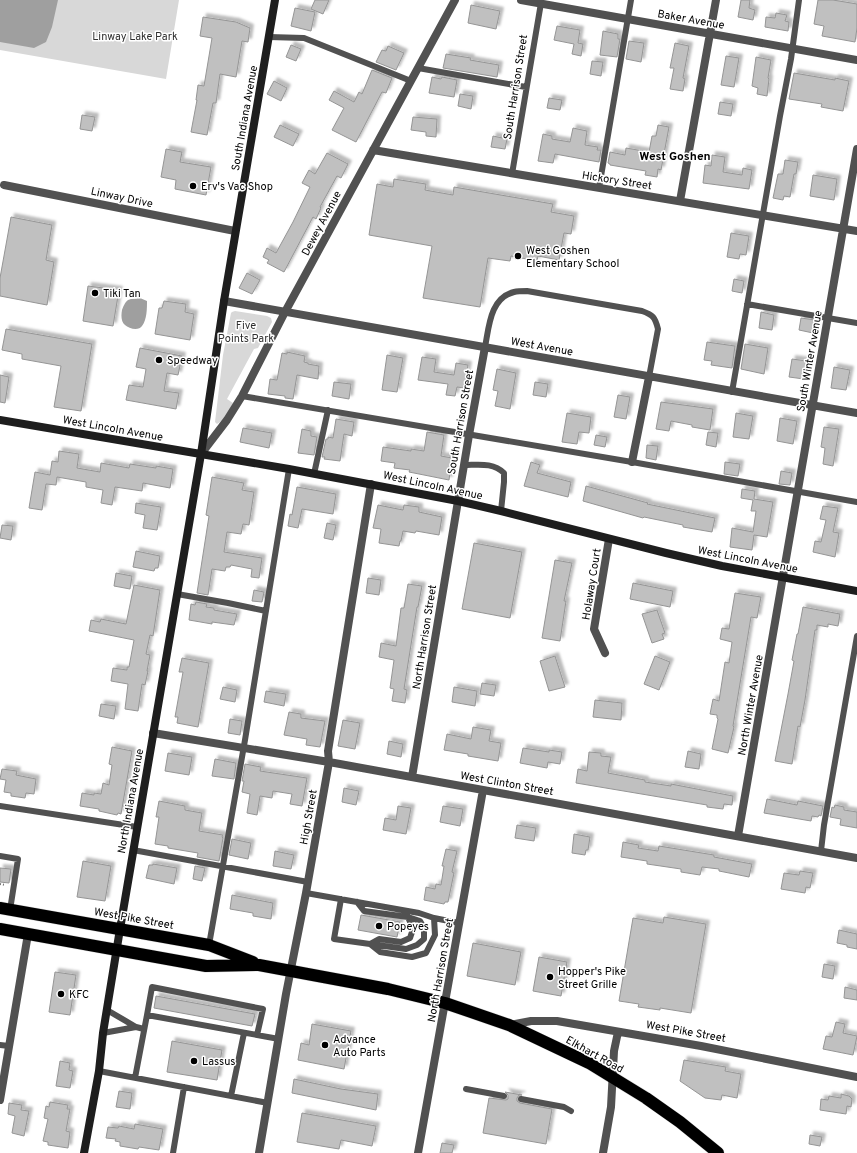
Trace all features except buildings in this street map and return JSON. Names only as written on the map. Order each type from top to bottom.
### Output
[{"type":"highway","name":"West Pike Street","points":[[5,909],[209,945],[259,965],[388,990],[445,1003]]},
{"type":"highway","name":"West Pike Street","points":[[0,929],[206,966],[259,965]]},
{"type":"highway","name":"Elkhart Road","points":[[445,1003],[509,1025],[583,1060],[646,1098],[680,1122],[718,1153]]},
{"type":"street","name":"South Indiana Avenue","points":[[201,454],[224,301],[275,0]]},
{"type":"street","name":"Dewey Avenue","points":[[201,454],[227,420],[242,396],[285,312],[455,0]]},
{"type":"street","name":"Baker Avenue","points":[[522,0],[857,60]]},
{"type":"street","points":[[680,201],[716,0]]},
{"type":"street","name":"South Winter Avenue","points":[[783,578],[857,149]]},
{"type":"street","name":"Hickory Street","points":[[373,150],[857,231]]},
{"type":"street","name":"Linway Drive","points":[[4,185],[236,231]]},
{"type":"street","name":"West Avenue","points":[[224,301],[857,413]]},
{"type":"street","name":"South Harrison Street","points":[[458,501],[485,347]]},
{"type":"street","points":[[632,462],[649,377]]},
{"type":"street","name":"West Lincoln Avenue","points":[[0,420],[289,469],[458,501],[722,566],[857,591]]},
{"type":"street","name":"North Indiana Avenue","points":[[84,1153],[99,1071],[103,1034],[137,826],[201,454]]},
{"type":"street","name":"High Street","points":[[259,1153],[329,762],[328,751],[371,484]]},
{"type":"street","name":"North Harrison Street","points":[[412,777],[458,501]]},
{"type":"street","name":"Holaway Court","points":[[605,654],[594,629],[609,539]]},
{"type":"street","name":"North Winter Avenue","points":[[738,836],[783,578]]},
{"type":"street","name":"West Clinton Street","points":[[153,733],[329,762],[857,858]]},
{"type":"street","name":"North Harrison Street","points":[[418,1153],[482,790]]},
{"type":"street","points":[[0,1100],[28,934]]},
{"type":"street","name":"West Pike Street","points":[[509,1025],[531,1021],[557,1020],[755,1056],[857,1077]]},
{"type":"street","points":[[603,1153],[611,1106],[614,1051],[618,1032]]},
{"type":"lane","points":[[599,188],[631,0]]},
{"type":"lane","points":[[732,392],[800,0]]},
{"type":"lane","name":"South Harrison Street","points":[[512,174],[541,3]]},
{"type":"lane","points":[[269,37],[304,38],[411,81]]},
{"type":"lane","points":[[418,68],[526,87]]},
{"type":"lane","points":[[485,347],[492,313],[497,303],[504,296],[515,291],[527,291],[642,311],[652,315],[656,321],[658,329],[649,377]]},
{"type":"lane","points":[[747,304],[857,323]]},
{"type":"lane","points":[[242,396],[632,462],[857,502]]},
{"type":"lane","points":[[314,474],[328,410]]},
{"type":"lane","points":[[464,465],[489,465],[499,468],[504,473],[501,511]]},
{"type":"lane","points":[[209,945],[289,469]]},
{"type":"lane","points":[[177,594],[266,611]]},
{"type":"lane","points":[[821,851],[824,825],[857,636]]},
{"type":"lane","points":[[0,806],[137,826]]},
{"type":"lane","points":[[133,850],[308,882]]},
{"type":"lane","points":[[0,856],[18,859],[5,909]]},
{"type":"lane","points":[[306,893],[419,913],[434,918],[459,923]]},
{"type":"lane","points":[[341,899],[334,938],[406,949],[417,945],[424,939],[424,928],[420,921],[408,917],[364,911],[357,902]]},
{"type":"lane","points":[[370,944],[380,939],[401,942],[410,938],[413,929],[408,917]]},
{"type":"lane","points":[[370,944],[380,952],[412,957],[426,953],[435,935],[434,918]]},
{"type":"lane","points":[[135,1078],[152,987],[263,1008],[257,1035]]},
{"type":"lane","points":[[108,1010],[136,1028]]},
{"type":"lane","points":[[147,1015],[279,1039]]},
{"type":"lane","points":[[103,1034],[136,1028],[144,1029]]},
{"type":"lane","points":[[231,1096],[244,1033]]},
{"type":"lane","points":[[0,1045],[9,1046]]},
{"type":"lane","points":[[99,1071],[268,1103]]},
{"type":"lane","points":[[173,1153],[184,1087]]},
{"type":"lane","points":[[466,1089],[504,1096]]},
{"type":"lane","points":[[521,1099],[564,1107],[571,1110]]},
{"type":"green space","name":"Linway Lake Park","points":[[0,0],[179,0],[166,79],[0,50]]},
{"type":"green space","name":"Five Points Park","points":[[235,311],[267,316],[271,318],[272,322],[258,348],[254,349],[227,399],[233,403],[230,409],[225,418],[217,424],[215,422],[223,355],[231,313]]},
{"type":"shaded area","points":[[0,0],[58,0],[52,27],[46,42],[34,48],[0,42]]},
{"type":"shaded area","points":[[140,298],[147,301],[145,321],[139,329],[131,328],[123,322],[121,316],[122,310],[128,300]]},
{"type":"place","name":"Erv's Vac Shop","points":[[193,186]]},
{"type":"place","name":"West Goshen Elementary School","points":[[518,256]]},
{"type":"place","name":"Tiki Tan","points":[[95,293]]},
{"type":"place","name":"Speedway","points":[[159,360]]},
{"type":"place","name":"Popeyes","points":[[379,926]]},
{"type":"place","name":"Hopper's Pike Street Grille","points":[[550,977]]},
{"type":"place","name":"KFC","points":[[61,994]]},
{"type":"place","name":"Advance Auto Parts","points":[[325,1045]]},
{"type":"place","name":"Lassus","points":[[194,1061]]},
{"type":"district","name":"West Goshen","points":[[675,156]]}]
